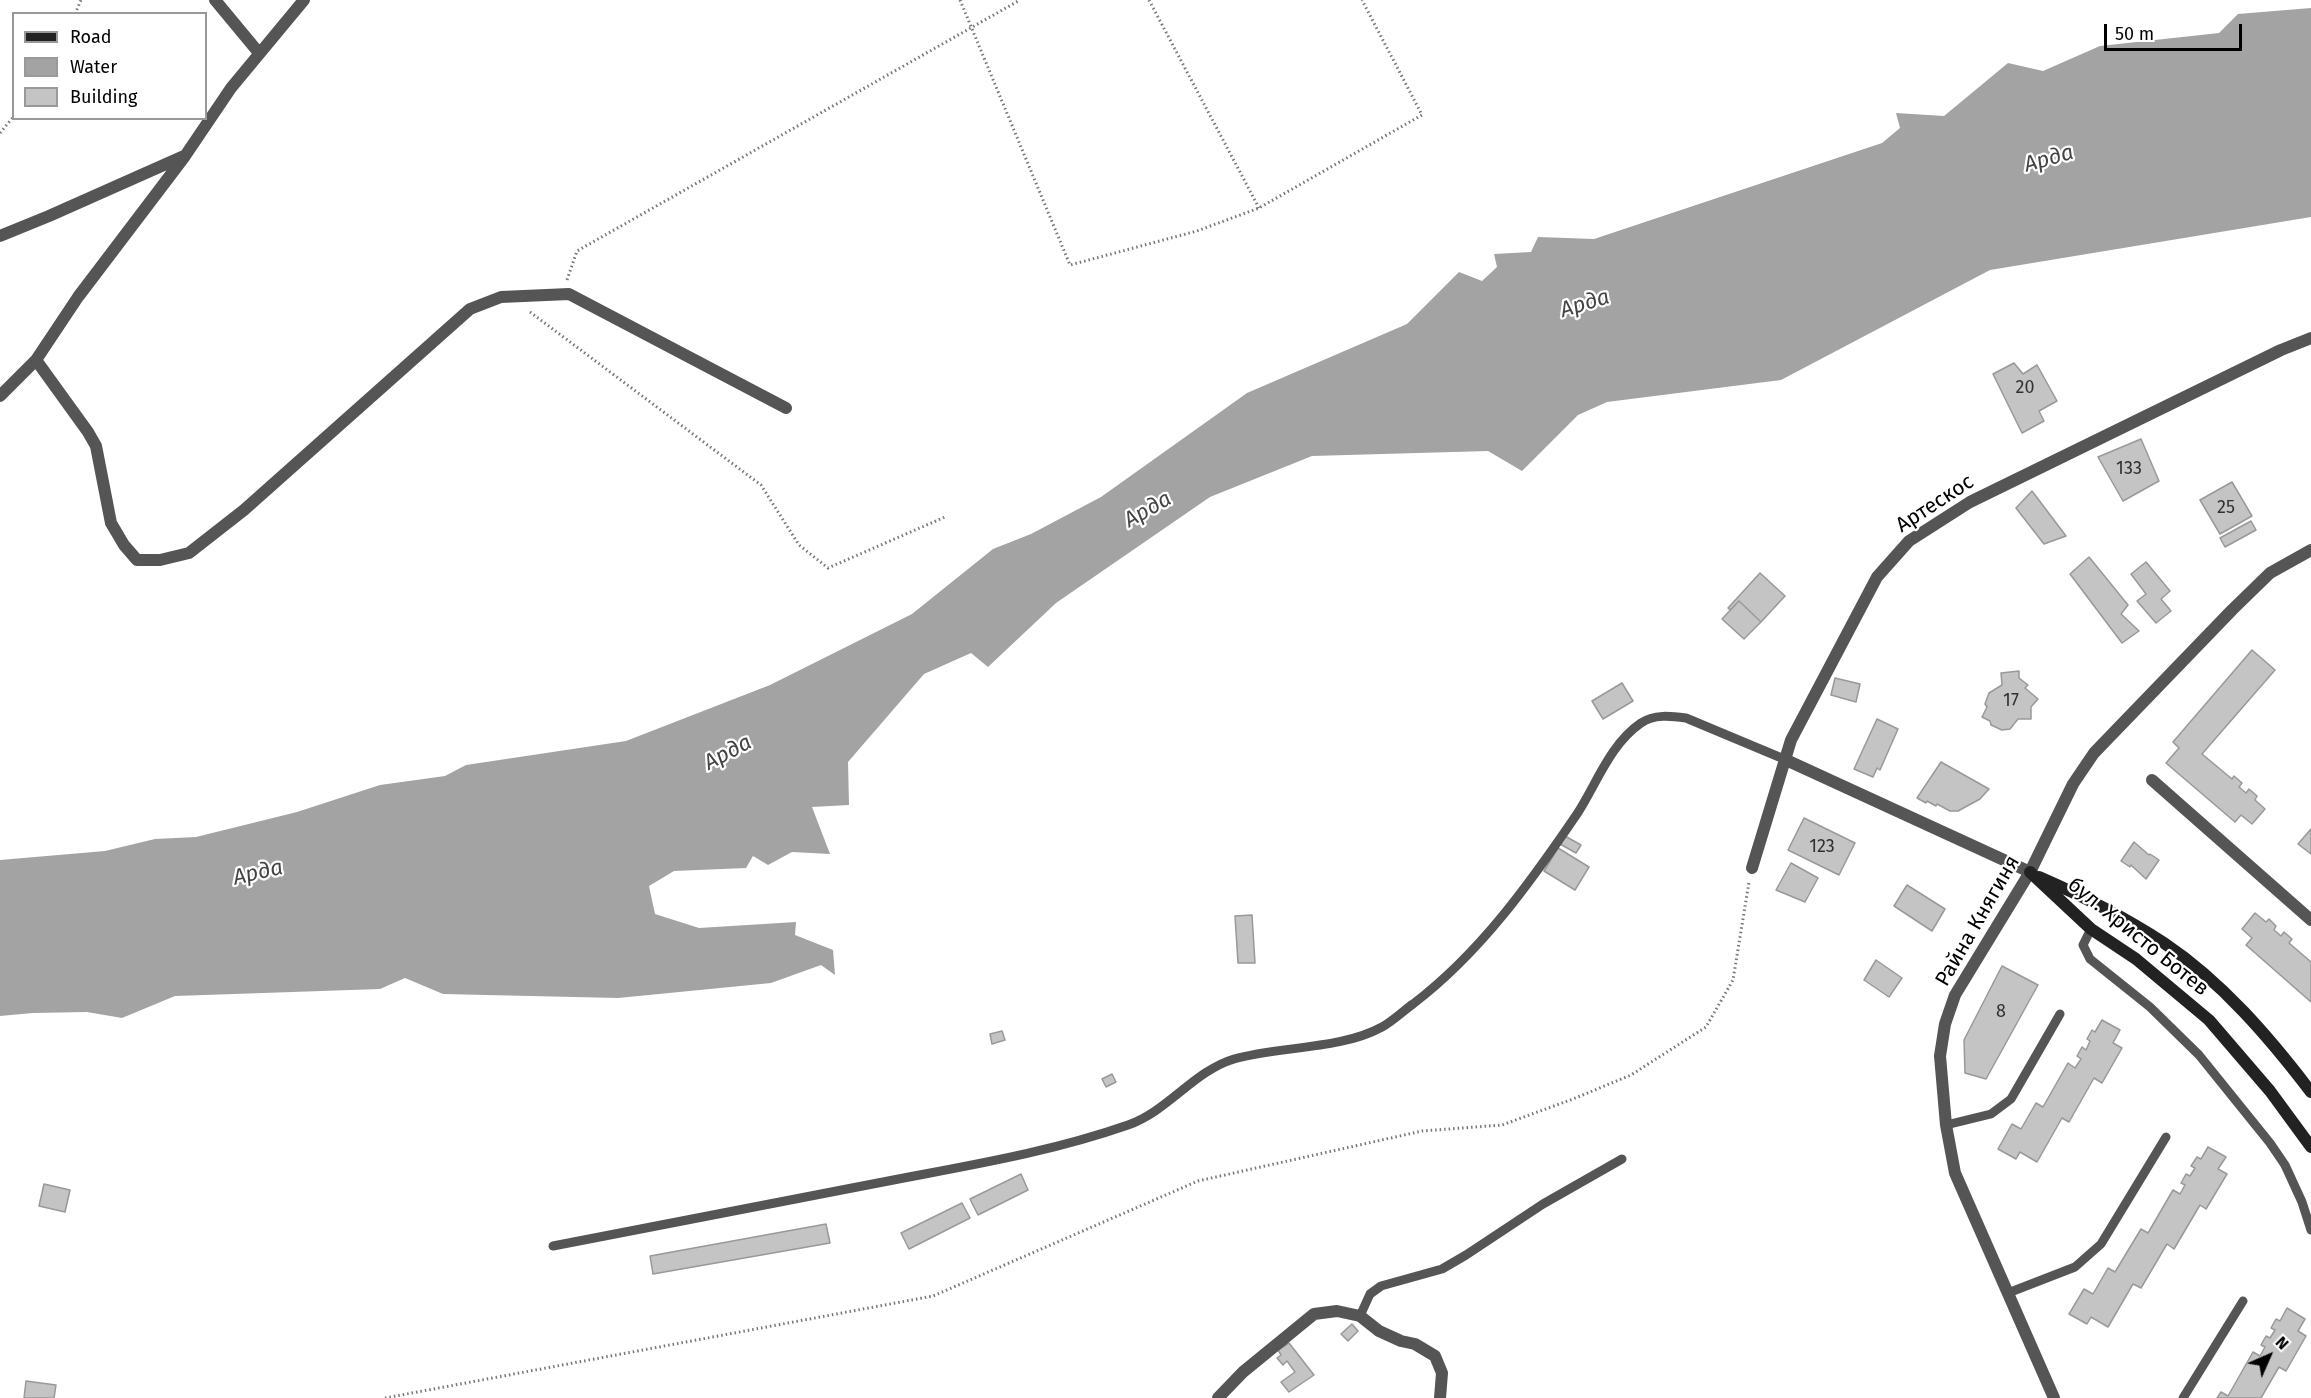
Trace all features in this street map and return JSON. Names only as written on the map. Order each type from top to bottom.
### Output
[{"type":"main road","name":"бул. Христо Ботев","points":[[2030,872],[2091,929],[2136,959],[2209,1020],[2276,1099],[2311,1147]]},
{"type":"main road","name":"бул. Христо Ботев","points":[[2030,872],[2091,900],[2165,944],[2229,996],[2286,1059],[2311,1092]]},
{"type":"street","points":[[215,0],[259,53]]},
{"type":"street","points":[[0,396],[36,360],[78,297],[185,156],[231,88],[304,0]]},
{"type":"street","points":[[0,236],[185,156]]},
{"type":"street","points":[[36,360],[96,446],[111,523],[136,560],[160,561],[189,554],[244,510],[470,309],[501,297],[569,294],[786,408]]},
{"type":"street","name":"Артескос","points":[[1752,868],[1791,740],[1877,577],[1909,541],[1970,502],[2281,350],[2311,338]]},
{"type":"street","name":"Райна Княгиня","points":[[2054,1398],[1955,1173],[1946,1125],[1941,1056],[1948,1014],[1955,995],[2030,872],[2073,784],[2094,753],[2270,573],[2311,550]]},
{"type":"street","points":[[1784,759],[2030,872]]},
{"type":"street","points":[[2152,780],[2311,920]]},
{"type":"street","points":[[1218,1398],[1243,1372],[1314,1314],[1337,1311],[1360,1316],[1379,1331],[1401,1341],[1415,1344],[1435,1356],[1442,1373],[1440,1398]]},
{"type":"lane","points":[[553,1246],[1030,1154],[1145,1118],[1216,1066],[1232,1060],[1318,1046],[1366,1034],[1382,1027],[1430,990],[1506,914],[1577,813],[1612,755],[1642,722],[1663,716],[1686,718],[1784,759]]},
{"type":"lane","points":[[2091,929],[2083,945],[2090,959],[2150,1007],[2199,1055],[2285,1165],[2302,1202],[2311,1230]]},
{"type":"lane","points":[[1946,1125],[1991,1114],[2011,1099],[2060,1014]]},
{"type":"lane","points":[[2008,1293],[2075,1267],[2101,1244],[2166,1137]]},
{"type":"lane","points":[[1360,1316],[1370,1294],[1382,1286],[1442,1269],[1543,1204],[1622,1159]]},
{"type":"lane","points":[[2183,1398],[2243,1301]]},
{"type":"path","points":[[960,0],[1070,265],[1197,231],[1259,208],[1422,115],[1362,0]]},
{"type":"path","points":[[569,294],[567,278],[577,251],[1020,0]]},
{"type":"path","points":[[1149,0],[1259,208]]},
{"type":"path","points":[[0,133],[12,118]]},
{"type":"path","points":[[509,296],[761,485],[799,544],[828,568],[945,518]]},
{"type":"path","points":[[385,1398],[933,1296],[1198,1181],[1422,1131],[1502,1125],[1572,1099],[1631,1075],[1706,1028],[1733,980],[1752,868]]},
{"type":"water","name":"Арда","points":[[2311,8],[2311,217],[1990,270],[1781,380],[1607,402],[1578,415],[1522,471],[1488,451],[1312,456],[1210,497],[1056,603],[988,667],[971,653],[924,674],[848,762],[849,805],[812,807],[830,854],[792,852],[768,865],[753,856],[746,868],[674,871],[649,886],[655,914],[699,928],[796,922],[795,935],[833,950],[835,975],[821,965],[771,983],[618,998],[443,994],[405,978],[380,989],[175,996],[122,1018],[87,1012],[0,1016],[0,860],[105,851],[155,839],[196,837],[297,812],[380,785],[445,776],[466,765],[626,741],[770,685],[912,614],[993,549],[1031,534],[1101,497],[1247,393],[1407,324],[1459,272],[1482,281],[1497,267],[1494,254],[1531,252],[1538,237],[1594,239],[1882,143],[1900,128],[1896,113],[1944,116],[2008,63],[2043,71],[2100,46],[2219,33],[2238,14]]},
{"type":"building","points":[[2014,363],[2023,374],[2037,365],[2057,401],[2039,411],[2044,421],[2022,433],[1993,374]]},
{"type":"building","points":[[2141,439],[2159,481],[2123,501],[2098,457]]},
{"type":"building","points":[[2232,482],[2252,516],[2220,534],[2200,500]]},
{"type":"building","points":[[2032,491],[2066,536],[2044,544],[2016,508]]},
{"type":"building","points":[[2251,521],[2256,530],[2225,547],[2220,538]]},
{"type":"building","points":[[2089,557],[2128,605],[2121,614],[2139,631],[2122,643],[2070,574]]},
{"type":"building","points":[[2146,562],[2170,591],[2161,599],[2171,611],[2156,623],[2137,601],[2146,594],[2131,574]]},
{"type":"building","points":[[1760,573],[1785,596],[1761,622],[1739,601],[1730,610],[1728,608]]},
{"type":"building","points":[[1739,601],[1761,622],[1744,639],[1722,619]]},
{"type":"building","points":[[2252,650],[2275,670],[2202,754],[2232,779],[2234,776],[2242,783],[2239,787],[2246,793],[2249,789],[2257,796],[2255,800],[2265,809],[2252,824],[2241,815],[2235,822],[2166,763],[2179,748],[2173,742]]},
{"type":"building","points":[[2019,671],[2019,678],[2028,685],[2025,688],[2038,699],[2031,707],[2031,719],[2018,719],[2010,729],[2002,730],[1991,725],[1990,721],[1982,717],[1987,707],[1985,704],[1989,693],[2002,685],[2001,673]]},
{"type":"building","points":[[1835,678],[1860,684],[1856,702],[1831,695]]},
{"type":"building","points":[[1622,683],[1633,701],[1603,719],[1592,701]]},
{"type":"building","points":[[1877,719],[1898,729],[1880,770],[1877,768],[1873,777],[1854,769]]},
{"type":"building","points":[[1941,762],[1989,789],[1980,799],[1958,811],[1950,811],[1917,798]]},
{"type":"building","points":[[1804,818],[1855,843],[1839,875],[1788,850]]},
{"type":"building","points":[[2311,829],[2311,854],[2298,844]]},
{"type":"building","points":[[1565,836],[1581,845],[1576,853],[1560,844]]},
{"type":"building","points":[[2134,842],[2159,860],[2146,879],[2131,865],[2130,867],[2121,861]]},
{"type":"building","points":[[1558,848],[1589,867],[1575,890],[1544,871]]},
{"type":"building","points":[[1791,863],[1818,878],[1805,902],[1776,890]]},
{"type":"building","points":[[1907,885],[1945,909],[1932,931],[1894,906]]},
{"type":"building","points":[[2255,913],[2266,922],[2269,919],[2276,926],[2274,930],[2281,936],[2284,932],[2292,939],[2289,943],[2311,962],[2311,1002],[2246,945],[2252,938],[2242,929]]},
{"type":"building","points":[[1252,915],[1255,963],[1238,963],[1235,916]]},
{"type":"building","points":[[1876,960],[1902,978],[1889,997],[1864,980]]},
{"type":"building","points":[[2002,966],[2038,985],[1986,1079],[1965,1073],[1964,1040]]},
{"type":"building","points":[[2102,1020],[2120,1030],[2113,1043],[2122,1048],[2102,1083],[2094,1078],[2069,1122],[2062,1118],[2037,1162],[2020,1152],[2016,1159],[1998,1149],[2012,1124],[2021,1129],[2036,1103],[2043,1107],[2068,1063],[2075,1068],[2081,1059],[2077,1056],[2082,1047],[2086,1050],[2090,1041],[2087,1039],[2092,1030],[2095,1032]]},
{"type":"building","points":[[1002,1031],[1005,1040],[992,1044],[990,1034]]},
{"type":"building","points":[[1112,1074],[1116,1082],[1106,1087],[1102,1079]]},
{"type":"building","points":[[2208,1147],[2226,1157],[2218,1169],[2227,1174],[2206,1209],[2200,1205],[2174,1249],[2167,1244],[2141,1288],[2133,1284],[2108,1327],[2091,1317],[2087,1324],[2069,1314],[2084,1289],[2093,1294],[2108,1268],[2115,1272],[2141,1229],[2148,1233],[2173,1190],[2180,1194],[2185,1185],[2181,1183],[2186,1174],[2190,1176],[2195,1168],[2191,1166],[2197,1157],[2201,1159]]},
{"type":"building","points":[[1021,1174],[1028,1190],[978,1215],[970,1199]]},
{"type":"building","points":[[44,1184],[70,1190],[65,1212],[39,1206]]},
{"type":"building","points":[[962,1203],[970,1218],[909,1249],[901,1233]]},
{"type":"building","points":[[826,1224],[830,1243],[653,1274],[650,1256]]},
{"type":"building","points":[[2287,1308],[2305,1319],[2298,1331],[2306,1336],[2286,1371],[2279,1367],[2261,1398],[2217,1398],[2221,1392],[2228,1396],[2253,1352],[2260,1356],[2265,1347],[2261,1345],[2266,1336],[2270,1338],[2275,1330],[2271,1328],[2276,1319],[2280,1321]]},
{"type":"building","points":[[1352,1324],[1358,1331],[1348,1341],[1341,1334]]},
{"type":"building","points":[[1289,1343],[1314,1375],[1289,1392],[1281,1382],[1295,1372],[1287,1361],[1283,1365],[1277,1358],[1281,1355],[1278,1350]]},
{"type":"building","points":[[26,1381],[56,1385],[54,1398],[24,1398]]}]
